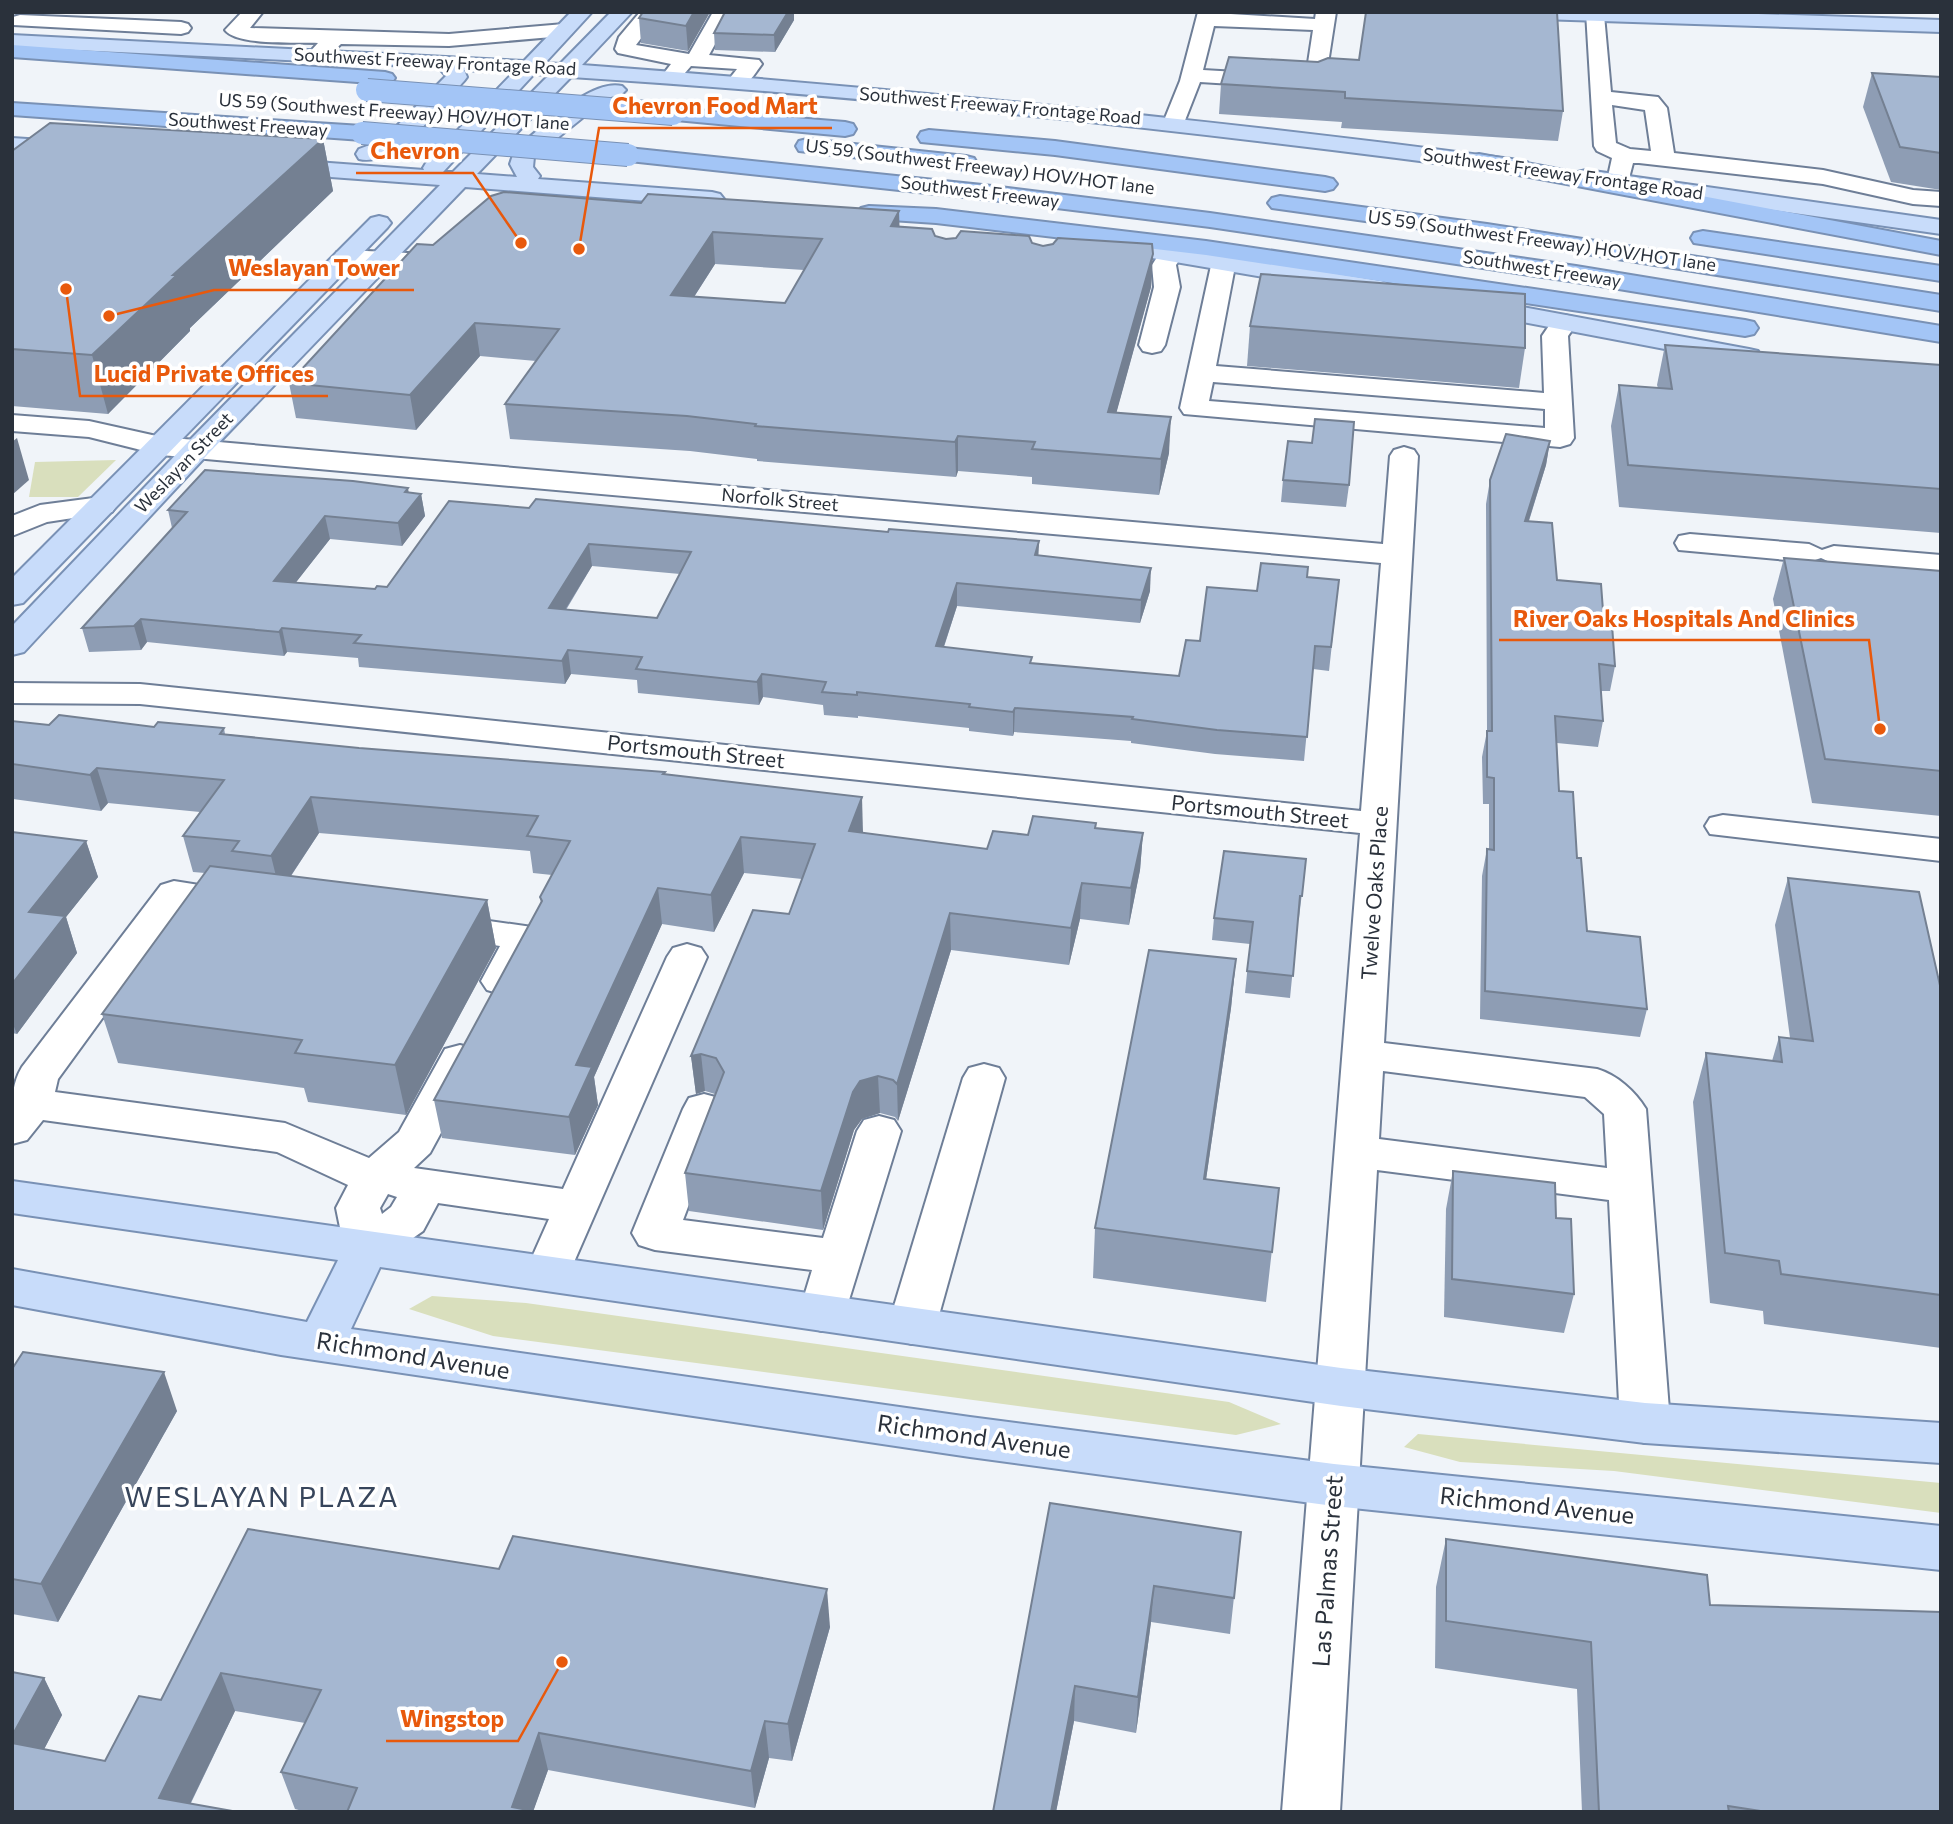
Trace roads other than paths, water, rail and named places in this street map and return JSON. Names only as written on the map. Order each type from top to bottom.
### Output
[{"type":"highway","points":[[12,51],[862,126]]},
{"type":"highway","points":[[12,68],[376,84]]},
{"type":"highway","name":"US 59 (Southwest Freeway) HOV/HOT lane","points":[[349,107],[652,132],[986,166]]},
{"type":"highway","name":"Southwest Freeway","points":[[12,109],[628,155],[943,187],[1208,220],[1518,264],[1941,334]]},
{"type":"highway","points":[[677,109],[1055,148],[1346,187]]},
{"type":"highway","points":[[12,123],[140,128],[226,123]]},
{"type":"highway","points":[[1479,161],[1941,248]]},
{"type":"highway","name":"US 59 (Southwest Freeway) HOV/HOT lane","points":[[1258,200],[1487,231],[1941,303]]},
{"type":"highway","points":[[869,213],[936,216],[1206,248],[1766,331]]},
{"type":"highway","points":[[1675,233],[1941,274]]},
{"type":"highway","points":[[1860,345],[1941,356]]},
{"type":"main road","name":"Weslayan Street","points":[[12,596],[346,257],[377,207],[426,176],[582,12]]},
{"type":"main road","points":[[1511,12],[1941,26]]},
{"type":"main road","name":"Weslayan Street","points":[[12,645],[197,449],[621,13]]},
{"type":"main road","points":[[426,61],[505,51],[564,30]]},
{"type":"main road","name":"Southwest Freeway Frontage Road","points":[[12,41],[157,47],[313,46],[426,61],[568,70],[684,65],[736,83],[987,103],[1174,123],[1479,161],[1941,227]]},
{"type":"main road","points":[[594,41],[607,58],[684,65]]},
{"type":"main road","points":[[311,168],[391,145],[457,77],[453,69],[426,61]]},
{"type":"main road","points":[[589,189],[532,178],[523,172],[520,164],[523,154],[600,93],[684,65]]},
{"type":"main road","points":[[377,207],[361,186],[350,181],[249,164],[460,178],[738,202]]},
{"type":"main road","points":[[390,251],[458,208],[486,198],[589,189]]},
{"type":"main road","points":[[843,211],[1054,244],[1172,253],[1224,261],[1771,361]]},
{"type":"main road","points":[[12,1197],[1341,1387],[1645,1423],[1941,1443]]},
{"type":"main road","points":[[321,1342],[367,1247]]},
{"type":"main road","name":"Richmond Avenue","points":[[12,1287],[321,1342],[700,1399],[1334,1485],[1941,1548]]},
{"type":"street","points":[[32,12],[20,21],[181,28]]},
{"type":"street","points":[[157,47],[200,12]]},
{"type":"street","points":[[684,65],[723,12]]},
{"type":"street","points":[[252,13],[235,30],[313,46],[336,38],[449,40],[564,30]]},
{"type":"street","points":[[621,13],[649,14]]},
{"type":"street","points":[[649,14],[626,41],[625,49],[684,65],[752,64],[736,83]]},
{"type":"street","points":[[1594,15],[1605,146],[1626,156],[1823,177],[1913,197],[1941,199]]},
{"type":"street","points":[[313,46],[330,16]]},
{"type":"street","points":[[1174,123],[1207,16],[1262,23],[1325,19],[1315,83],[1191,75]]},
{"type":"street","points":[[1251,79],[1262,23]]},
{"type":"street","points":[[426,61],[449,40]]},
{"type":"street","points":[[594,41],[626,41]]},
{"type":"street","points":[[1601,97],[1650,102],[1656,108],[1664,159]]},
{"type":"street","points":[[15,159],[96,151]]},
{"type":"street","points":[[1619,181],[1622,160],[1626,156]]},
{"type":"street","points":[[589,189],[547,209],[600,213],[617,211],[646,194]]},
{"type":"street","points":[[346,257],[390,251],[433,262],[466,235]]},
{"type":"street","points":[[1152,345],[1167,288],[1164,265],[1172,253]]},
{"type":"street","points":[[1224,261],[1194,408],[1560,438],[1555,336],[1564,323]]},
{"type":"street","name":"Norfolk Street","points":[[12,424],[89,429],[161,446],[1399,555]]},
{"type":"street","name":"Norfolk Street","points":[[12,447],[82,452],[161,446]]},
{"type":"street","name":"Twelve Oaks Place","points":[[1345,1331],[1404,456]]},
{"type":"street","points":[[12,527],[40,514],[102,506]]},
{"type":"street","points":[[1690,543],[1941,564]]},
{"type":"street","name":"Portsmouth Street","points":[[12,693],[140,694],[1380,824]]},
{"type":"street","points":[[1723,827],[1941,850]]},
{"type":"street","points":[[282,907],[174,893],[37,1077],[22,1117],[285,1138],[374,1178],[576,1207]]},
{"type":"street","points":[[404,922],[525,937],[415,1142],[374,1178],[358,1208],[367,1247],[407,1219],[425,1185]]},
{"type":"street","points":[[548,1273],[687,957]]},
{"type":"street","points":[[1364,1055],[1597,1084],[1625,1109],[1645,1423]]},
{"type":"street","points":[[912,1326],[984,1078]]},
{"type":"street","points":[[704,1109],[655,1233],[840,1257]]},
{"type":"street","points":[[822,1313],[879,1131]]},
{"type":"street","points":[[1357,1152],[1631,1187]]},
{"type":"street","name":"Las Palmas Street","points":[[1311,1812],[1345,1331]]},
{"type":"place","name":"Chevron","points":[[521,243]]},
{"type":"place","name":"Chevron Food Mart","points":[[579,249]]},
{"type":"place","name":"Lucid Private Offices","points":[[66,289]]},
{"type":"place","name":"Weslayan Tower","points":[[109,316]]},
{"type":"place","name":"River Oaks Hospitals And Clinics","points":[[1880,729]]},
{"type":"place","name":"Wingstop","points":[[562,1662]]},
{"type":"district","name":"WESLAYAN PLAZA","points":[[262,1497]]}]
